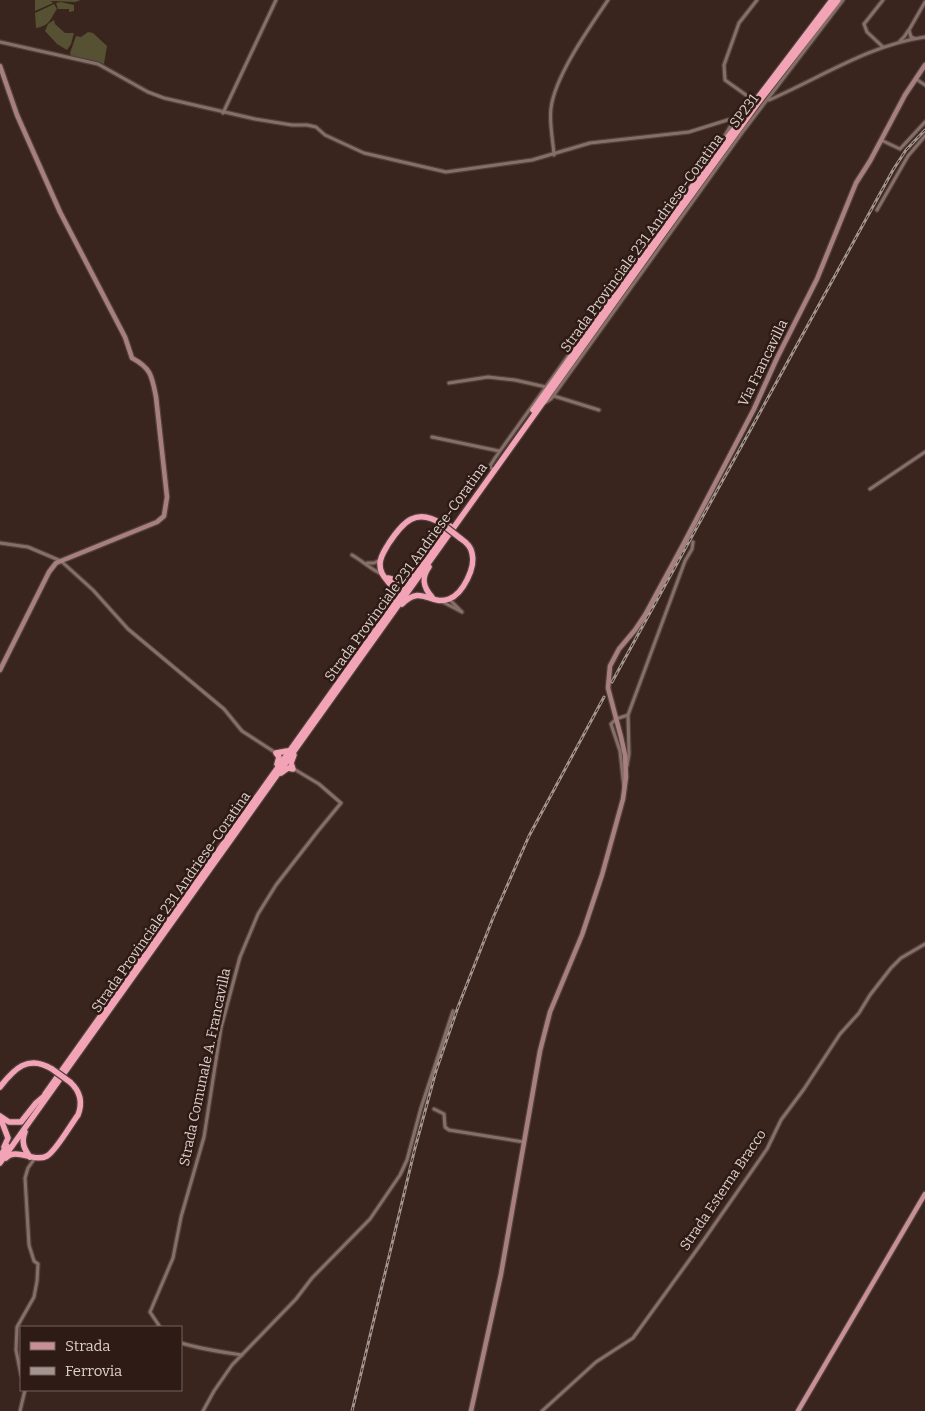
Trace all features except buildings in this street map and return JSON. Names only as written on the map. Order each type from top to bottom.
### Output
[{"type":"highway","name":"Strada Provinciale 231 Andriese-Coratina","points":[[0,1154],[44,1098],[240,829],[262,790],[415,573],[492,469],[618,289],[767,85],[832,0]]},
{"type":"highway","name":"Strada Provinciale 231 Andriese-Coratina","points":[[262,790],[441,546],[754,109],[838,0]]},
{"type":"highway","points":[[386,614],[394,602],[395,594],[391,583],[384,576],[380,565],[390,542],[406,522],[422,516],[429,517],[442,524],[471,548],[473,560],[469,576],[449,599],[441,600],[418,594],[410,596],[401,605],[398,605]]},
{"type":"highway","points":[[433,598],[426,590],[424,578],[441,546]]},
{"type":"highway","points":[[384,576],[402,582],[415,573]]},
{"type":"highway","points":[[308,723],[287,751],[276,753],[279,757],[278,762],[262,790],[269,790],[282,771],[288,768],[293,769],[293,757],[314,726],[318,716]]},
{"type":"highway","points":[[0,1087],[13,1071],[25,1064],[40,1064],[52,1069],[70,1082],[80,1096],[81,1103],[78,1115],[51,1153],[40,1159],[11,1154],[0,1165]]},
{"type":"highway","name":"Strada Provinciale 231 Andriese-Coratina","points":[[0,1165],[44,1098]]},
{"type":"highway","points":[[0,1116],[9,1122],[21,1122],[36,1103],[44,1098]]},
{"type":"highway","points":[[33,1158],[24,1148],[24,1134],[44,1098]]},
{"type":"highway","points":[[0,1116],[8,1138],[0,1154]]},
{"type":"main road","points":[[798,1411],[925,1194]]},
{"type":"street","points":[[223,113],[276,0]]},
{"type":"street","points":[[554,155],[551,109],[558,84],[576,50],[608,0]]},
{"type":"street","points":[[753,100],[725,80],[724,65],[739,24],[757,0]]},
{"type":"street","name":"SP231","points":[[541,405],[551,400],[554,396],[767,100],[843,0]]},
{"type":"street","points":[[883,0],[864,24],[867,32],[883,47]]},
{"type":"street","points":[[898,42],[909,30],[925,2]]},
{"type":"street","points":[[909,30],[911,37],[917,39]]},
{"type":"street","points":[[767,100],[883,47],[908,39],[925,38]]},
{"type":"street","points":[[0,42],[98,64],[148,92],[164,98],[223,113],[292,125],[316,127],[325,135],[364,153],[446,172],[494,166],[554,155],[570,148],[590,143],[689,132],[737,117]]},
{"type":"street","name":"Via Francavilla","points":[[627,754],[608,688],[610,666],[619,649],[639,624],[684,543],[754,409],[817,278],[856,183],[896,111],[925,64]]},
{"type":"street","points":[[0,66],[17,115],[60,212],[125,337],[132,358],[145,365],[154,383],[167,497],[164,516],[157,522],[56,563],[0,670]]},
{"type":"street","points":[[916,79],[925,85]]},
{"type":"street","points":[[779,84],[780,90],[786,92]]},
{"type":"street","points":[[492,469],[491,463],[499,451],[727,134],[737,117],[767,85]]},
{"type":"street","points":[[881,140],[900,149],[925,122]]},
{"type":"street","points":[[877,210],[908,156],[925,136]]},
{"type":"street","points":[[449,383],[488,376],[546,387]]},
{"type":"street","points":[[554,396],[599,410]]},
{"type":"street","points":[[432,437],[499,451]]},
{"type":"street","points":[[870,489],[925,452]]},
{"type":"street","points":[[472,1411],[501,1274],[546,1028],[582,935],[602,875],[624,789],[628,715],[685,561],[692,549],[693,542]]},
{"type":"street","points":[[0,543],[28,547],[62,561],[93,590],[128,629],[224,709],[242,731],[276,753]]},
{"type":"street","points":[[352,555],[384,576]]},
{"type":"street","points":[[369,566],[374,564],[380,565]]},
{"type":"street","points":[[369,566],[380,565]]},
{"type":"street","points":[[455,607],[457,592]]},
{"type":"street","points":[[449,599],[455,607]]},
{"type":"street","points":[[441,600],[455,607]]},
{"type":"street","points":[[619,718],[628,715]]},
{"type":"street","points":[[615,720],[611,724],[620,751],[624,789]]},
{"type":"street","name":"Strada Comunale A. Francavilla","points":[[159,1326],[150,1312],[173,1258],[181,1217],[204,1137],[221,1028],[240,956],[258,914],[272,892],[341,803],[320,784],[293,769]]},
{"type":"street","name":"Strada Esterna Bracco","points":[[542,1411],[596,1362],[632,1338],[696,1251],[767,1149],[781,1120],[840,1034],[859,1013],[891,968],[901,958],[925,944]]},
{"type":"street","points":[[203,1411],[232,1366],[296,1299],[312,1278],[370,1219],[400,1175],[407,1160],[421,1108],[453,1011]]},
{"type":"street","points":[[434,1109],[444,1114],[445,1127],[448,1130],[524,1142]]},
{"type":"street","points":[[20,1369],[16,1350],[17,1327],[34,1297],[37,1281],[38,1264],[34,1261],[29,1245],[25,1178],[33,1158]]},
{"type":"street","points":[[182,1343],[242,1356]]},
{"type":"street","points":[[20,1411],[25,1391]]},
{"type":"shaded area","points":[[35,0],[81,0],[75,2],[51,1],[53,3],[35,11]]},
{"type":"shaded area","points":[[61,2],[74,5],[74,11],[69,12],[69,9],[58,9],[56,3]]},
{"type":"shaded area","points":[[54,4],[57,9],[49,22],[44,26],[36,28],[35,13]]},
{"type":"shaded area","points":[[54,20],[55,24],[65,33],[74,33],[67,50],[57,44],[45,31],[48,24]]},
{"type":"shaded area","points":[[88,32],[93,33],[107,46],[104,64],[71,56],[70,53],[76,36],[81,37]]},
{"type":"railway","points":[[612,682],[893,170],[906,150],[925,130]]},
{"type":"railway","points":[[352,1411],[415,1148],[436,1071],[458,1007],[493,918],[529,836],[604,697]]}]
